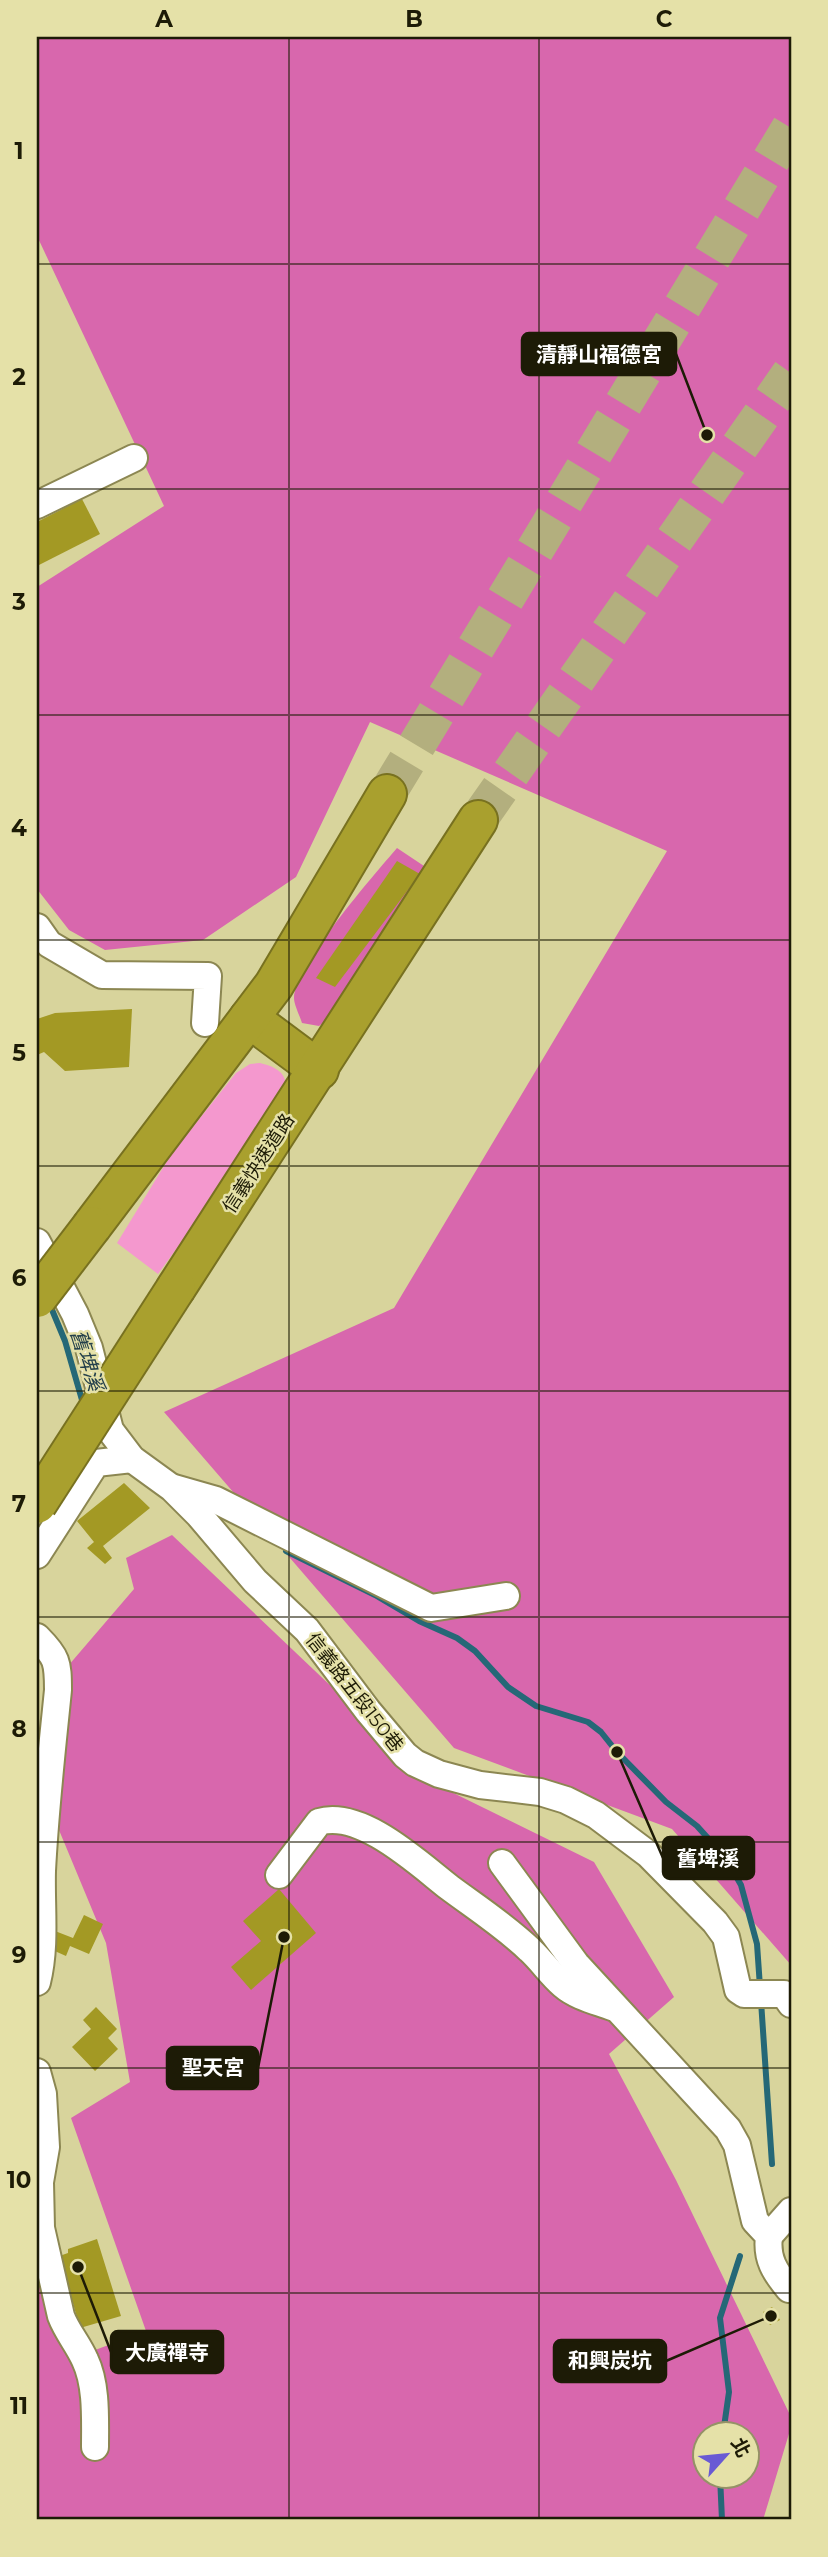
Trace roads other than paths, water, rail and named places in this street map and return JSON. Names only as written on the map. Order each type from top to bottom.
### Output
[{"type":"highway","points":[[37,1298],[274,985],[387,793]]},
{"type":"highway","name":"信義快速道路","points":[[37,1504],[478,820]]},
{"type":"highway","points":[[249,1018],[319,1070]]},
{"type":"street","points":[[37,505],[134,458]]},
{"type":"street","points":[[37,928],[49,944],[102,975],[208,976],[205,1023]]},
{"type":"street","name":"信義路五段150巷","points":[[37,1242],[75,1314],[89,1348],[110,1430],[132,1459],[172,1488],[255,1581],[307,1630],[405,1755],[415,1763],[439,1774],[480,1785],[540,1792],[566,1800],[596,1815],[648,1854],[715,1922],[726,1937],[738,1990],[744,1994],[788,1999]]},
{"type":"street","points":[[37,1555],[96,1463],[132,1459]]},
{"type":"street","points":[[172,1488],[216,1500],[430,1608],[506,1596]]},
{"type":"street","points":[[37,1637],[53,1654],[58,1664],[43,1850],[42,1955],[37,1982]]},
{"type":"street","points":[[279,1875],[319,1822],[327,1820],[356,1825],[411,1855],[450,1888],[488,1913],[530,1950],[564,1986],[579,1996],[614,2007]]},
{"type":"street","points":[[502,1863],[576,1964],[728,2129],[737,2145],[755,2221],[769,2236]]},
{"type":"street","points":[[37,2072],[43,2094],[40,2146],[41,2228],[61,2316],[66,2330],[87,2363],[95,2415],[95,2447]]},
{"type":"street","points":[[791,2211],[769,2236],[767,2250],[772,2268],[789,2289],[791,2287]]},
{"type":"waterway","name":"舊埤溪","points":[[50,1305],[65,1341],[84,1407]]},
{"type":"waterway","name":"舊埤溪","points":[[286,1551],[457,1638],[475,1651],[508,1687],[536,1706],[588,1722],[601,1732],[666,1802],[697,1826],[725,1857],[741,1885],[757,1944],[760,1987]]},
{"type":"waterway","name":"舊埤溪","points":[[761,2001],[772,2164]]},
{"type":"waterway","name":"舊埤溪","points":[[725,2420],[729,2392],[720,2318],[740,2256]]},
{"type":"waterway","name":"舊埤溪","points":[[721,2490],[722,2520]]},
{"type":"tunnel","points":[[387,794],[791,127]]},
{"type":"tunnel","points":[[478,820],[791,373]]},
{"type":"place","name":"清靜山福德宮","points":[[707,435]]},
{"type":"place","name":"舊埤溪","points":[[617,1752]]},
{"type":"place","name":"聖天宮","points":[[284,1937]]},
{"type":"place","name":"大廣禪寺","points":[[78,2267]]},
{"type":"place","name":"和興炭坑","points":[[771,2316]]}]
